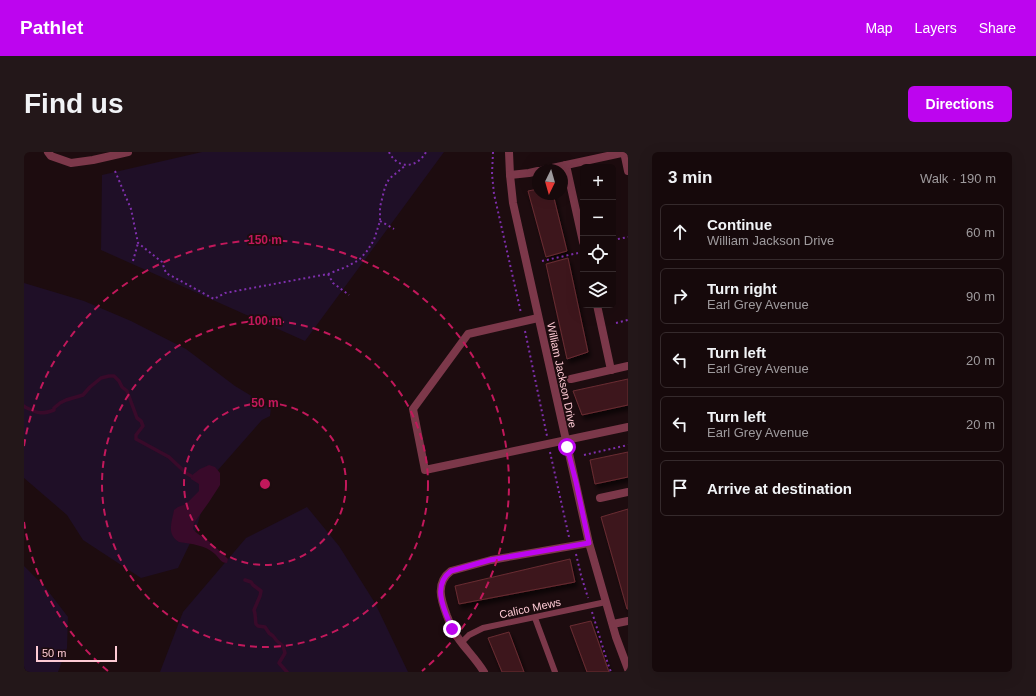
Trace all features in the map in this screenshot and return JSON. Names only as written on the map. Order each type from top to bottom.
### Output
[{"type":"street","points":[[48,152],[51,156],[71,163],[93,160],[128,152]]},
{"type":"street","name":"William Jackson Drive","points":[[508,152],[513,203],[589,543],[612,624],[628,669]]},
{"type":"street","points":[[568,165],[625,152],[628,171]]},
{"type":"street","points":[[510,175],[532,172]]},
{"type":"street","points":[[568,174],[582,236]]},
{"type":"street","points":[[598,308],[611,370]]},
{"type":"street","points":[[538,318],[468,334],[413,409],[425,470],[549,445],[628,427]]},
{"type":"street","points":[[571,379],[628,366]]},
{"type":"street","points":[[600,498],[628,492]]},
{"type":"street","points":[[484,672],[452,629],[440,594],[446,575],[451,571],[490,560],[589,543]]},
{"type":"street","points":[[612,624],[628,621]]},
{"type":"lane","name":"Calico Mews","points":[[461,643],[469,635],[483,628],[606,602]]},
{"type":"lane","points":[[535,618],[555,672]]},
{"type":"path","points":[[389,152],[395,160],[406,165],[418,161],[426,152]]},
{"type":"path","points":[[493,152],[492,174],[494,194],[569,536],[577,555],[590,606],[611,672]]},
{"type":"path","points":[[138,243],[162,262],[166,273],[214,299],[225,293],[328,274],[359,260],[368,251],[374,240],[380,221],[380,207],[385,187],[389,179],[406,165]]},
{"type":"path","points":[[115,171],[131,209],[138,243],[133,261]]},
{"type":"path","points":[[380,221],[394,229]]},
{"type":"path","points":[[616,239],[628,237]]},
{"type":"path","points":[[542,261],[578,253]]},
{"type":"path","points":[[328,274],[333,282],[349,295]]},
{"type":"path","points":[[616,323],[628,320]]},
{"type":"path","points":[[584,455],[628,445]]},
{"type":"shaded area","points":[[202,152],[444,152],[305,341],[101,250],[102,175]]},
{"type":"shaded area","points":[[24,283],[84,301],[131,321],[186,349],[235,386],[271,408],[270,416],[262,420],[211,478],[195,533],[178,568],[141,578],[83,540],[67,515],[24,478]]},
{"type":"shaded area","points":[[209,465],[215,467],[220,473],[220,485],[194,523],[193,529],[228,559],[227,563],[222,561],[211,551],[198,545],[179,542],[175,539],[171,532],[171,523],[174,510],[186,504],[199,491],[199,484],[191,479],[191,476],[200,469]]},
{"type":"shaded area","points":[[307,507],[339,546],[375,603],[408,672],[160,672],[183,612],[246,538]]},
{"type":"shaded area","points":[[24,566],[45,587],[68,617],[67,648],[58,672],[24,672]]},
{"type":"building","points":[[532,190],[532,200],[554,200],[567,251],[546,257],[528,191]]},
{"type":"building","points":[[568,258],[588,352],[567,359],[546,264]]},
{"type":"building","points":[[628,379],[628,405],[582,415],[573,391]]},
{"type":"building","points":[[628,452],[628,477],[595,484],[590,460]]},
{"type":"building","points":[[628,509],[628,609],[627,609],[601,517]]},
{"type":"building","points":[[570,559],[575,582],[459,604],[455,586]]},
{"type":"building","points":[[591,621],[609,672],[587,672],[570,626]]},
{"type":"building","points":[[509,632],[524,672],[502,672],[488,638]]},
{"type":"waterway","points":[[24,406],[39,413],[50,412],[60,403],[83,395],[101,378],[114,376],[127,391],[137,418],[141,421],[143,426],[136,435],[136,439],[169,457],[191,476]]},
{"type":"waterway","points":[[245,580],[251,582],[261,591],[254,610],[256,624],[258,626],[265,627],[269,633],[283,646],[285,653],[279,663],[287,672]]},
{"type":"route","points":[[452,629],[440,594],[446,575],[451,571],[490,560],[589,543],[567,447]]}]
